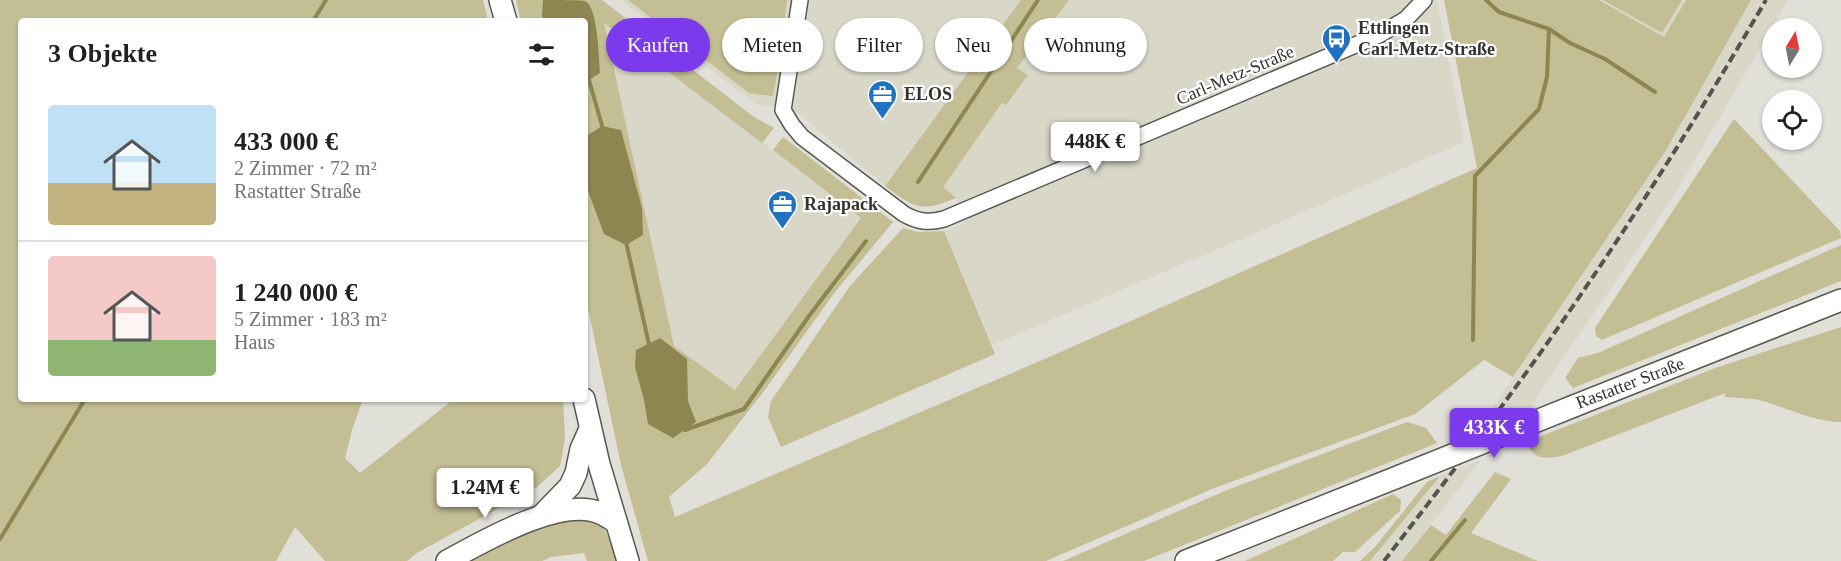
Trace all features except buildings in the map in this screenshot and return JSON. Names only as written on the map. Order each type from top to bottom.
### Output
[{"type":"main road","points":[[500,0],[505,18]]},
{"type":"main road","name":"Rastatter Straße","points":[[1186,561],[1841,300]]},
{"type":"main road","points":[[585,402],[590,429],[628,561]]},
{"type":"main road","points":[[542,515],[570,486],[576,472],[581,448],[590,429]]},
{"type":"main road","points":[[447,561],[490,538],[542,515],[582,510],[598,512],[616,522]]},
{"type":"street","name":"Carl-Metz-Straße","points":[[801,0],[783,110],[802,137],[904,214],[923,222],[944,219],[1379,35],[1406,19],[1424,0]]},
{"type":"shaded area","points":[[0,0],[483,0],[487,18],[18,18],[18,402],[362,402],[345,458],[360,473],[450,402],[563,402],[565,439],[560,466],[537,487],[417,553],[407,561],[325,561],[295,527],[276,561],[0,561]]},
{"type":"shaded area","points":[[516,0],[602,0],[625,18],[606,18],[606,25],[604,23],[606,72],[615,72],[674,346],[735,390],[861,218],[773,150],[783,137],[893,222],[835,292],[764,391],[707,464],[669,497],[675,517],[1040,361],[1477,168],[1444,0],[1599,0],[1664,37],[1686,0],[1751,0],[1665,152],[1513,377],[1484,360],[1415,414],[1212,489],[1046,561],[648,561],[621,465],[588,308],[588,18],[520,18]]},
{"type":"shaded area","points":[[543,0],[585,1],[589,5],[597,34],[600,73],[588,80],[588,18],[542,18]]},
{"type":"shaded area","points":[[621,0],[1021,0],[1008,18],[935,18],[935,72],[968,72],[885,186],[792,108],[757,105],[710,69],[710,18],[644,18]]},
{"type":"shaded area","points":[[628,0],[787,0],[785,18],[722,18],[722,72],[778,72],[773,96],[749,93],[710,63],[710,18],[651,18]]},
{"type":"shaded area","points":[[1021,0],[1069,0],[1055,18],[1024,18],[1024,59],[1017,68],[1028,75],[1006,105],[1002,103],[943,187],[956,198],[926,207],[911,203],[885,186],[968,72],[1012,72],[1012,18],[1008,18]]},
{"type":"shaded area","points":[[1069,0],[1437,0],[1464,142],[992,345],[944,231],[964,224],[956,198],[942,187],[1002,102],[1006,105],[1028,75],[1017,68],[1024,59],[1024,72],[1147,72],[1147,18],[1055,18]]},
{"type":"shaded area","points":[[1599,0],[1686,0],[1664,37]]},
{"type":"shaded area","points":[[1603,0],[1682,0],[1662,33]]},
{"type":"shaded area","points":[[1751,0],[1788,0],[1778,18],[1762,18],[1762,45],[1678,189],[1529,409],[1474,436],[1665,152]]},
{"type":"shaded area","points":[[615,72],[670,72],[862,218],[736,390],[674,346]]},
{"type":"shaded area","points":[[669,72],[696,72],[754,117],[774,128],[762,143]]},
{"type":"shaded area","points":[[1734,119],[1840,231],[1841,238],[1602,340],[1596,336],[1595,328]]},
{"type":"shaded area","points":[[602,126],[621,130],[642,208],[643,235],[626,245],[604,234],[588,191],[588,135]]},
{"type":"shaded area","points":[[903,228],[918,232],[944,231],[995,354],[781,447],[768,417],[771,401],[850,286]]},
{"type":"shaded area","points":[[1841,245],[1841,281],[1573,388],[1565,378],[1578,358],[1598,353]]},
{"type":"shaded area","points":[[1841,327],[1841,422],[1819,419],[1754,399],[1725,397],[1725,393],[1562,456],[1540,457],[1532,452],[1526,442],[1718,367]]},
{"type":"shaded area","points":[[660,338],[687,359],[688,401],[696,422],[673,438],[648,424],[635,367],[636,350]]},
{"type":"shaded area","points":[[1407,422],[1426,428],[1437,443],[1144,561],[1063,561],[1227,490]]},
{"type":"shaded area","points":[[1481,460],[1402,561],[1370,561],[1440,476]]},
{"type":"shaded area","points":[[1495,472],[1511,479],[1471,533],[1538,561],[1402,561],[1431,525],[1446,535]]},
{"type":"shaded area","points":[[1440,476],[1370,561],[1360,561],[1375,547],[1427,482]]},
{"type":"shaded area","points":[[1393,494],[1401,500],[1400,511],[1355,552],[1343,552],[1333,561],[1245,561]]},
{"type":"shaded area","points":[[583,514],[598,521],[607,534],[617,561],[587,561],[584,553],[551,557],[542,561],[465,561],[528,532]]},
{"type":"waterway","points":[[315,18],[326,0]]},
{"type":"waterway","points":[[918,182],[1038,0]]},
{"type":"waterway","points":[[1486,0],[1499,12],[1549,29],[1570,43],[1605,59],[1655,92]]},
{"type":"waterway","points":[[1473,340],[1475,176],[1539,109],[1547,77],[1549,29]]},
{"type":"waterway","points":[[589,80],[603,129]]},
{"type":"waterway","points":[[684,427],[685,430],[744,409],[809,316],[866,241]]},
{"type":"waterway","points":[[626,242],[650,349]]},
{"type":"waterway","points":[[0,539],[83,402]]},
{"type":"waterway","points":[[1431,561],[1465,520]]},
{"type":"railway","points":[[1384,561],[1533,364],[1609,253],[1663,170],[1766,0]]},
{"type":"place","name":"Ettlingen Carl-Metz-Straße","points":[[1337,64]]},
{"type":"place","name":"ELOS","points":[[883,120]]},
{"type":"place","name":"Rajapack","points":[[783,230]]}]
